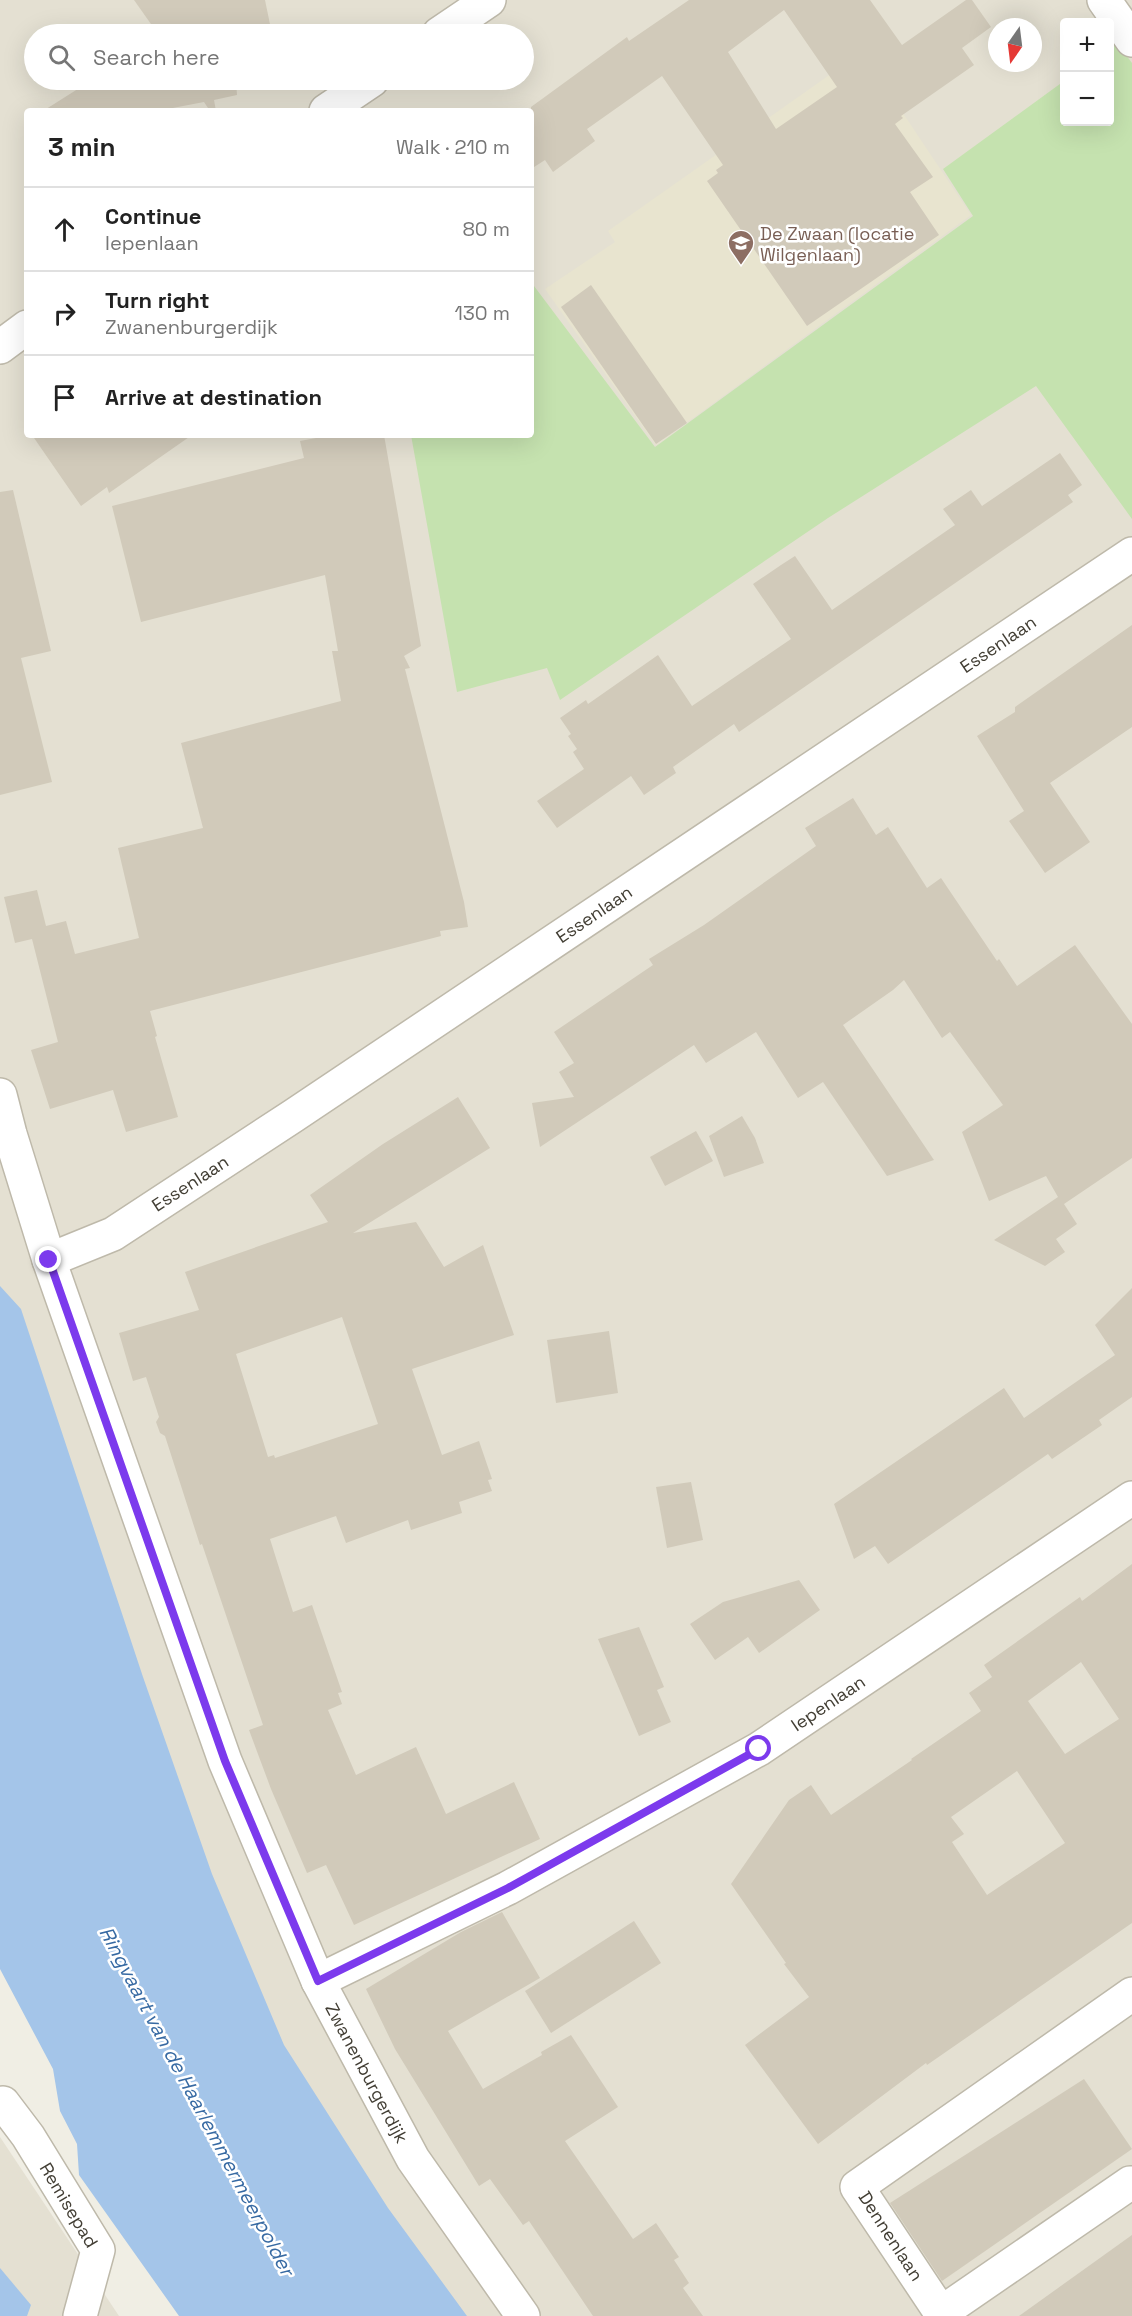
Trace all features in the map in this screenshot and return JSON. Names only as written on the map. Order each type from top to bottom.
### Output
[{"type":"street","points":[[454,24],[489,0]]},
{"type":"street","points":[[1104,0],[1132,40]]},
{"type":"street","points":[[330,108],[357,90]]},
{"type":"street","points":[[0,347],[24,329]]},
{"type":"street","name":"Essenlaan","points":[[49,1260],[112,1234],[293,1116],[1132,554]]},
{"type":"street","name":"Zwanenburgerdijk","points":[[0,1095],[49,1260],[225,1761],[318,1981],[413,2159],[523,2316]]},
{"type":"street","name":"Iepenlaan","points":[[318,1981],[508,1888],[759,1749],[1132,1498]]},
{"type":"street","name":"Dennenlaan","points":[[1130,2183],[941,2313],[857,2187],[1132,1994]]},
{"type":"street","name":"Remisepad","points":[[3,2103],[28,2136],[98,2250],[80,2316]]},
{"type":"shaded area","points":[[0,0],[1132,0],[1132,2316],[397,2316],[0,1428]]},
{"type":"shaded area","name":"De Zwaan (locatie Wilgenlaan)","points":[[862,52],[971,215],[656,445],[545,289],[615,242],[608,231]]},
{"type":"shaded area","points":[[0,2137],[119,2316],[0,2316]]},
{"type":"green space","points":[[1117,43],[1132,63],[1132,519],[1036,386],[828,518],[560,700],[547,668],[457,692],[412,438],[534,438],[534,286],[655,447],[973,216],[943,169],[1060,84],[1060,126],[1114,126],[1114,46]]},
{"type":"water","name":"Ringvaart van de Haarlemmermeerpolder","points":[[0,1286],[21,1309],[143,1677],[212,1874],[284,2045],[388,2208],[467,2316],[179,2316],[79,2175],[77,2144],[60,2111],[53,2069],[0,1969]]},
{"type":"water","points":[[0,2268],[31,2305],[27,2316],[0,2316]]},
{"type":"building","points":[[134,0],[265,0],[270,24],[151,24]]},
{"type":"building","points":[[689,0],[870,0],[902,45],[966,0],[972,0],[988,23],[988,29],[962,48],[974,65],[901,116],[903,118],[895,124],[933,177],[910,192],[939,235],[807,326],[707,181],[718,173],[716,170],[723,165],[662,76],[587,129],[595,141],[553,172],[545,160],[534,167],[534,108],[531,107],[627,37],[629,41]],"holes":[[[784,10],[837,87],[776,129],[728,52]]]},
{"type":"building","points":[[76,90],[237,90],[237,95],[214,100],[215,108],[208,108],[204,102],[173,108],[48,108]]},
{"type":"building","points":[[591,285],[687,423],[656,444],[561,307]]},
{"type":"building","points":[[34,438],[188,438],[109,493],[107,487],[81,506]]},
{"type":"building","points":[[316,438],[385,438],[421,646],[404,656],[410,668],[405,669],[464,902],[468,927],[440,931],[441,936],[150,1011],[157,1036],[155,1037],[178,1117],[126,1132],[113,1090],[50,1109],[31,1050],[58,1042],[32,939],[15,943],[4,897],[37,890],[46,926],[66,921],[75,954],[139,938],[118,848],[203,828],[181,743],[341,701],[332,651],[338,651],[325,575],[141,622],[112,506],[304,458],[300,441]]},
{"type":"building","points":[[1060,453],[1082,485],[1068,495],[1073,502],[739,732],[734,724],[673,767],[676,773],[644,795],[631,776],[557,828],[537,801],[584,769],[573,752],[577,749],[568,736],[571,734],[560,718],[586,700],[588,704],[658,655],[692,706],[791,639],[753,584],[781,565],[795,556],[832,610],[955,525],[943,509],[971,490],[982,506]]},
{"type":"building","points":[[13,490],[51,651],[21,658],[52,782],[0,795],[0,492]]},
{"type":"building","points":[[1132,625],[1132,727],[1050,783],[1090,842],[1045,873],[1009,821],[1024,811],[977,736],[1015,712],[1015,707]]},
{"type":"building","points":[[853,798],[876,835],[888,827],[927,888],[941,878],[997,961],[999,959],[1017,986],[1075,945],[1132,1024],[1132,1158],[1064,1204],[1077,1224],[1056,1239],[1065,1252],[1045,1266],[994,1240],[1058,1197],[1046,1176],[989,1201],[962,1132],[1003,1105],[950,1032],[942,1038],[904,980],[843,1025],[934,1160],[887,1176],[823,1082],[798,1098],[756,1032],[706,1063],[694,1045],[540,1147],[532,1103],[574,1097],[559,1072],[574,1063],[554,1032],[653,965],[649,959],[704,925],[816,846],[805,828]]},
{"type":"building","points":[[458,1097],[490,1148],[353,1233],[416,1222],[444,1267],[483,1245],[514,1335],[412,1369],[442,1455],[479,1441],[492,1479],[488,1480],[492,1491],[459,1502],[462,1513],[411,1530],[408,1520],[346,1543],[336,1516],[270,1539],[293,1612],[312,1605],[342,1692],[338,1693],[342,1704],[328,1710],[356,1775],[416,1747],[446,1814],[514,1782],[540,1839],[354,1925],[326,1865],[307,1873],[271,1789],[249,1730],[263,1725],[202,1544],[200,1545],[165,1436],[160,1433],[156,1422],[159,1417],[146,1377],[133,1381],[119,1333],[199,1310],[185,1272],[328,1222],[310,1195],[383,1144]],"holes":[[[342,1317],[378,1424],[275,1458],[274,1455],[268,1457],[236,1354]]]},
{"type":"building","points":[[742,1116],[755,1138],[764,1163],[724,1177],[709,1136]]},
{"type":"building","points":[[696,1131],[713,1161],[665,1186],[650,1157]]},
{"type":"building","points":[[1132,1288],[1132,1397],[1099,1420],[1102,1425],[1052,1459],[1048,1454],[888,1564],[875,1546],[854,1559],[834,1504],[1004,1388],[1024,1418],[1115,1355],[1095,1325]]},
{"type":"building","points":[[609,1331],[618,1393],[556,1403],[547,1340]]},
{"type":"building","points":[[691,1482],[703,1540],[667,1548],[656,1487]]},
{"type":"building","points":[[1132,1564],[1132,1923],[927,2065],[926,2063],[818,2144],[745,2045],[809,1997],[784,1964],[786,1963],[731,1884],[789,1800],[811,1785],[831,1815],[912,1760],[981,1711],[969,1693],[992,1677],[984,1665],[1080,1597],[1082,1601]],"holes":[[[1081,1662],[1119,1719],[1065,1754],[1028,1701]],[[1017,1771],[1065,1843],[987,1895],[952,1842],[964,1834],[951,1817]]]},
{"type":"building","points":[[799,1580],[820,1610],[759,1653],[748,1637],[715,1660],[690,1624],[723,1602]]},
{"type":"building","points":[[639,1627],[664,1687],[657,1690],[671,1722],[639,1736],[598,1639]]},
{"type":"building","points":[[502,1912],[540,1978],[448,2031],[483,2089],[542,2055],[541,2052],[571,2035],[618,2107],[565,2141],[633,2239],[656,2223],[679,2257],[674,2260],[689,2283],[683,2288],[703,2316],[593,2316],[529,2221],[523,2225],[490,2179],[479,2186],[395,2049],[366,1989],[461,1932]]},
{"type":"building","points":[[634,1921],[661,1963],[551,2033],[525,1991]]},
{"type":"building","points":[[1084,2079],[1132,2149],[942,2281],[890,2203]]},
{"type":"building","points":[[1132,2235],[1132,2316],[1019,2316]]},
{"type":"place","name":"De Zwaan (locatie Wilgenlaan)","points":[[741,266]]},
{"type":"route","points":[[49,1260],[225,1761],[318,1981],[508,1888],[759,1749]]}]
